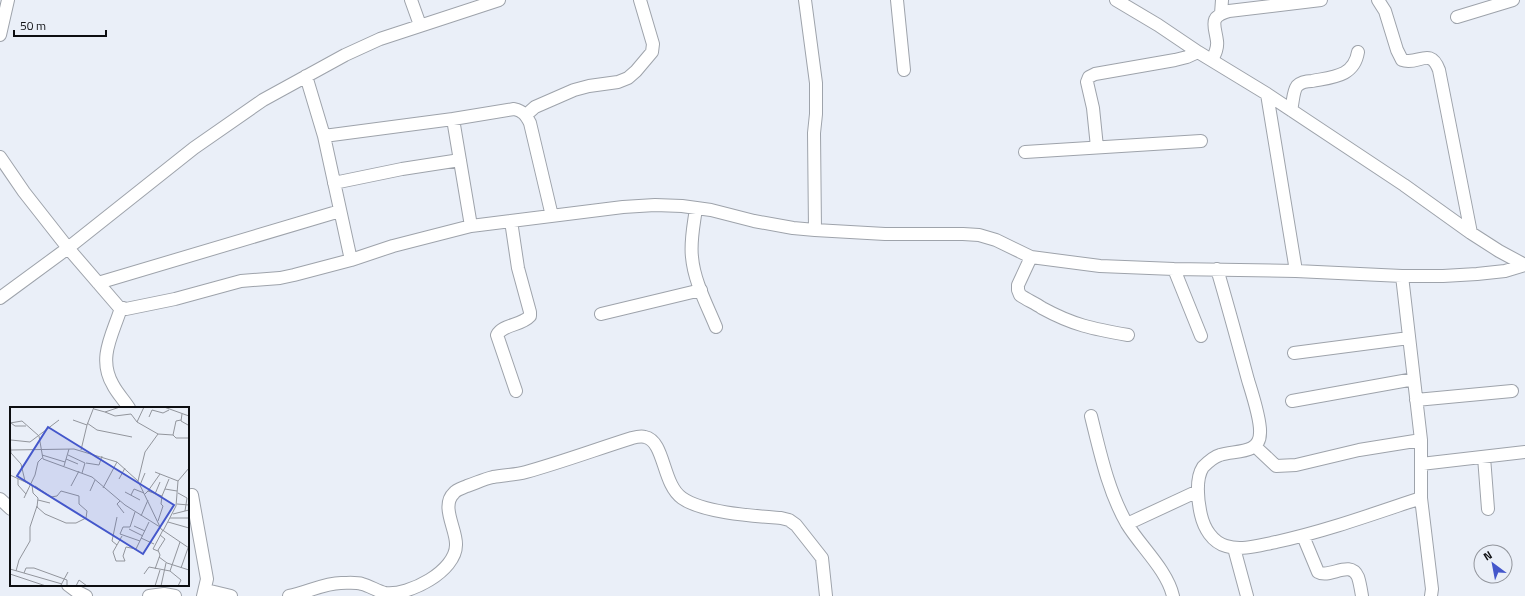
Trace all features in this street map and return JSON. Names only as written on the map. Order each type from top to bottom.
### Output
[{"type":"street","points":[[0,35],[8,0]]},
{"type":"street","points":[[411,0],[420,25]]},
{"type":"street","points":[[0,298],[68,248],[194,148],[263,100],[380,38],[499,0]]},
{"type":"street","points":[[526,115],[535,107],[566,93],[589,86],[618,82],[628,78],[636,71],[652,52],[653,44],[640,0]]},
{"type":"street","points":[[805,0],[816,83],[814,148],[815,230]]},
{"type":"street","points":[[897,0],[904,70]]},
{"type":"street","points":[[1220,14],[1222,0]]},
{"type":"street","points":[[1212,60],[1217,49],[1213,24],[1215,18],[1220,14],[1235,10],[1321,0]]},
{"type":"street","points":[[1378,0],[1385,11],[1397,50],[1402,60],[1407,62],[1429,58],[1433,59],[1439,70],[1470,233]]},
{"type":"street","points":[[1457,17],[1513,0]]},
{"type":"street","points":[[1121,1],[1198,52],[1267,94],[1404,185],[1470,233],[1525,265]]},
{"type":"street","points":[[1097,147],[1093,108],[1086,82],[1089,77],[1095,74],[1175,60],[1198,52]]},
{"type":"street","points":[[1291,110],[1298,85],[1344,73],[1351,69],[1355,64],[1358,52]]},
{"type":"street","points":[[306,76],[324,136],[351,260]]},
{"type":"street","points":[[1267,94],[1296,271]]},
{"type":"street","points":[[324,136],[521,110],[526,115],[530,123],[552,216]]},
{"type":"street","points":[[453,119],[471,226]]},
{"type":"street","points":[[1025,152],[1201,141]]},
{"type":"street","points":[[0,157],[24,192],[68,248],[98,284],[121,308],[175,299],[241,281],[280,278],[294,275],[351,260],[378,250],[471,226],[623,206],[655,205],[711,210],[754,221],[815,230],[885,234],[979,235],[996,240],[1031,258],[1100,266],[1296,271],[1402,276],[1477,274],[1505,271],[1525,265]]},
{"type":"street","points":[[334,183],[402,169],[460,160]]},
{"type":"street","points":[[696,208],[692,238],[692,258],[701,290],[716,327]]},
{"type":"street","points":[[98,284],[340,211]]},
{"type":"street","points":[[511,221],[515,252],[530,316],[522,323],[502,329],[499,332],[498,338],[516,391]]},
{"type":"street","points":[[1031,258],[1018,285],[1020,295],[1061,318],[1075,324],[1091,329],[1128,335]]},
{"type":"street","points":[[1174,269],[1200,336]]},
{"type":"street","points":[[1217,269],[1254,402],[1261,433],[1259,442],[1252,448],[1244,452],[1220,454],[1210,460],[1202,469],[1198,499],[1201,516],[1206,529],[1214,539],[1224,546],[1234,548],[1252,547],[1303,536],[1421,498]]},
{"type":"street","points":[[1402,276],[1420,440],[1421,498],[1432,589],[1431,596]]},
{"type":"street","points":[[601,314],[701,290]]},
{"type":"street","points":[[121,308],[108,342],[105,355],[108,376],[113,387],[129,407]]},
{"type":"street","points":[[1294,353],[1409,338]]},
{"type":"street","points":[[1292,401],[1414,379]]},
{"type":"street","points":[[1416,400],[1512,392]]},
{"type":"street","points":[[1091,416],[1107,477],[1116,502],[1127,524],[1164,576],[1173,596]]},
{"type":"street","points":[[289,596],[339,583],[363,584],[384,593],[408,591],[428,581],[440,572],[455,555],[456,544],[449,505],[450,498],[460,489],[489,478],[526,472],[632,438],[645,437],[654,442],[658,449],[668,481],[680,497],[691,503],[714,510],[781,518],[789,520],[796,526],[822,558],[826,596]]},
{"type":"street","points":[[1259,450],[1276,466],[1296,465],[1359,450],[1420,440]]},
{"type":"street","points":[[1421,464],[1525,452]]},
{"type":"street","points":[[1484,457],[1488,509]]},
{"type":"street","points":[[1127,524],[1198,491]]},
{"type":"street","points":[[192,495],[206,566],[207,579],[205,593],[231,596]]},
{"type":"street","points":[[0,499],[10,508]]},
{"type":"street","points":[[1303,536],[1318,572],[1321,574],[1326,574],[1345,569],[1351,570],[1356,573],[1359,578],[1362,596]]},
{"type":"street","points":[[1234,548],[1246,596]]},
{"type":"street","points":[[69,586],[86,596]]},
{"type":"street","points":[[149,596],[166,593]]}]
